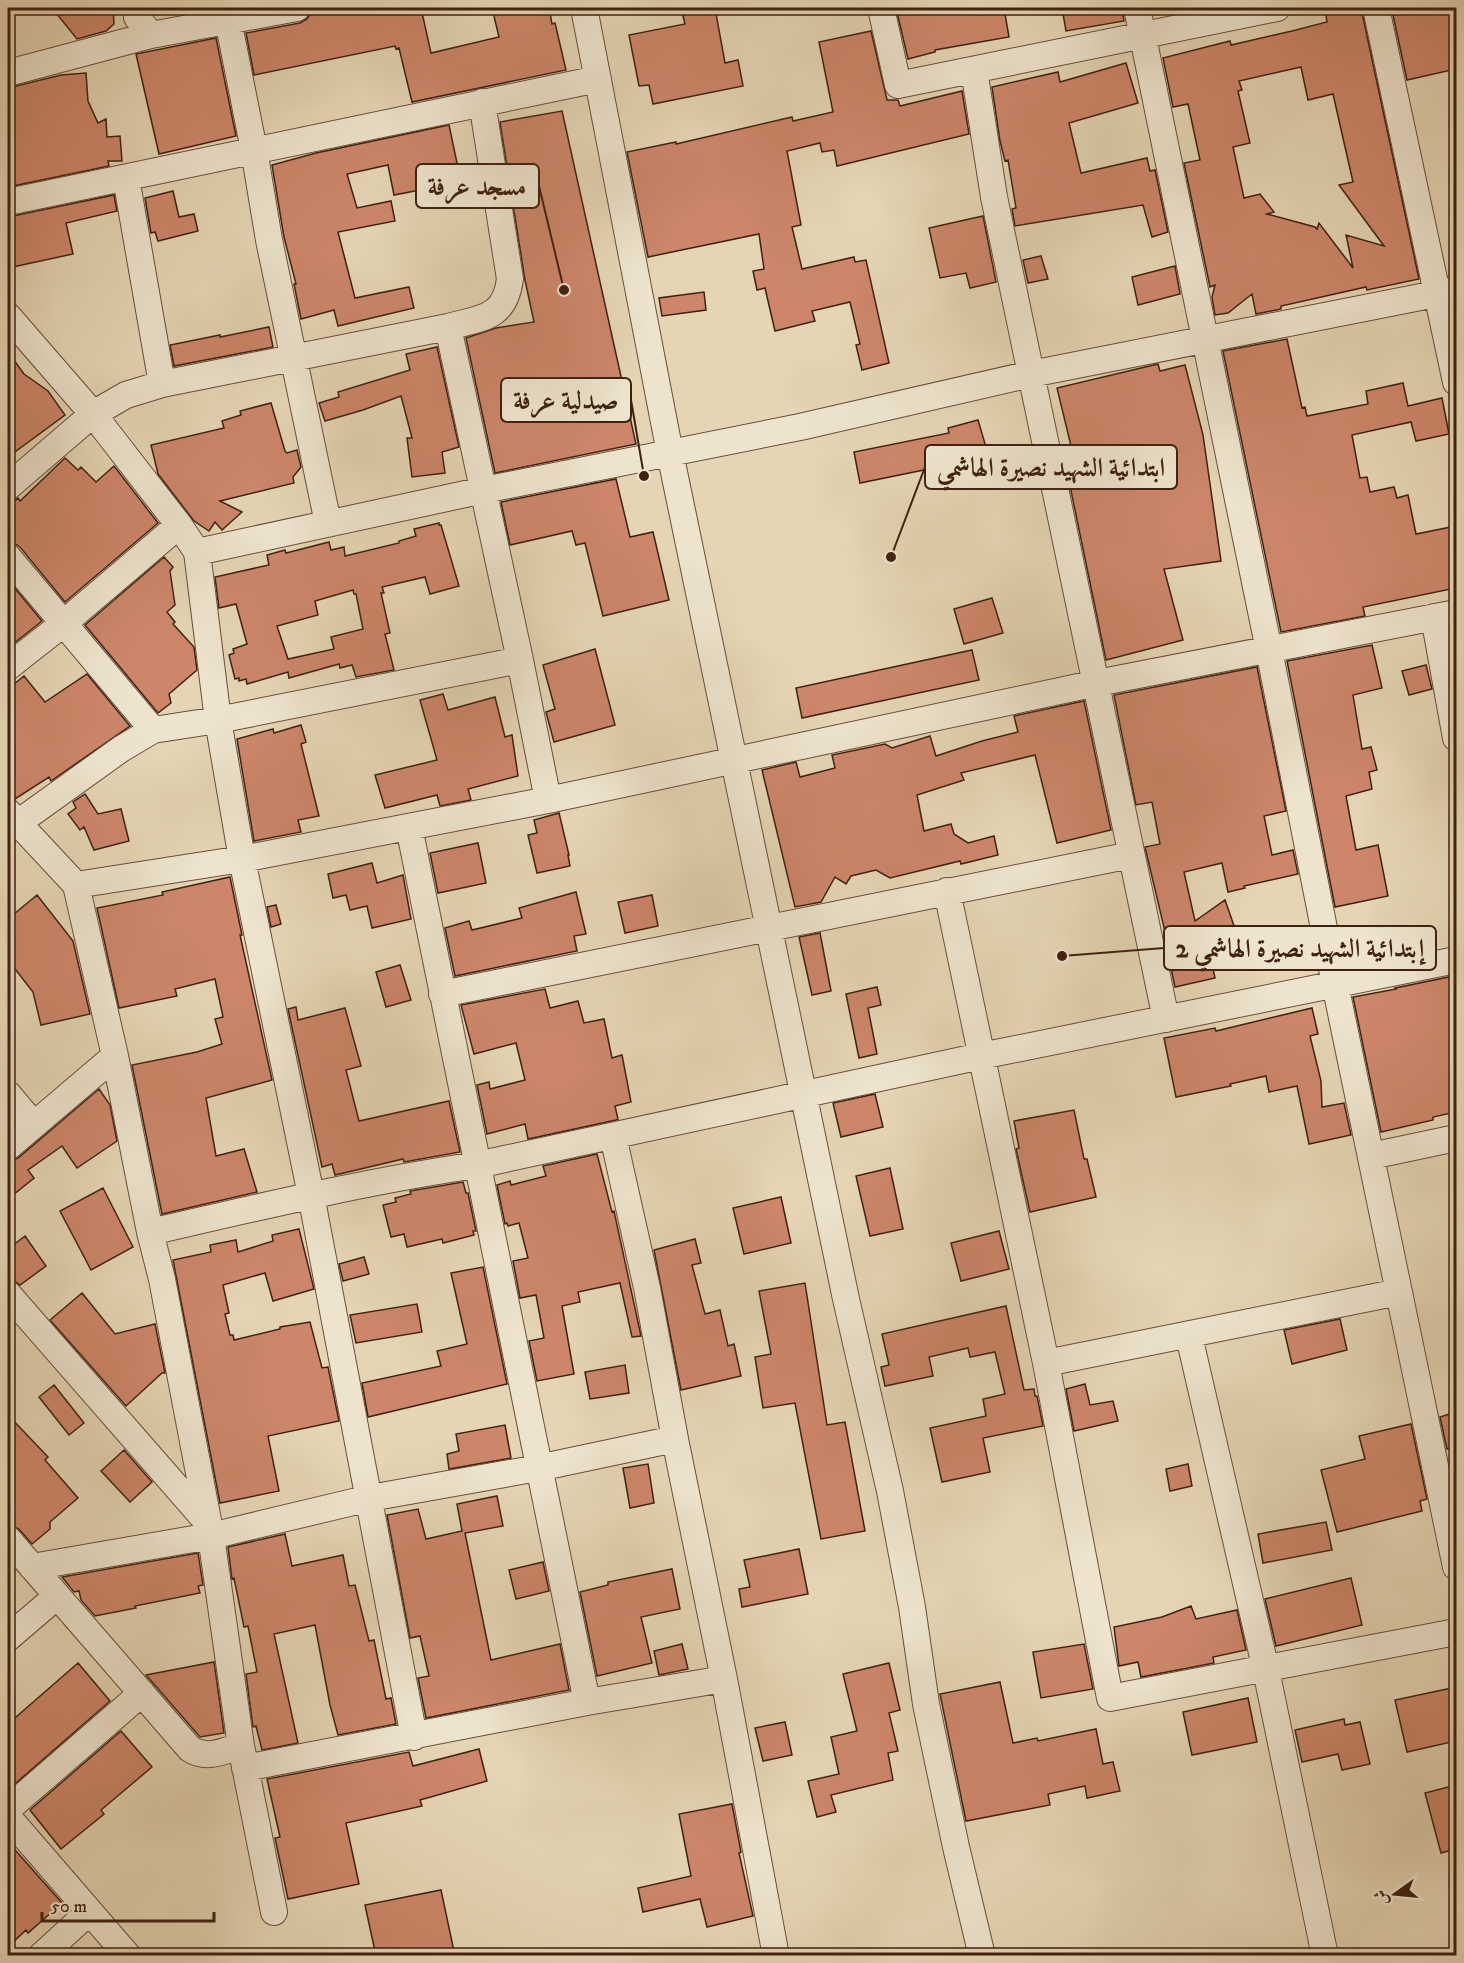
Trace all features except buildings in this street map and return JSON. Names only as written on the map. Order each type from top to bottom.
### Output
[{"type":"street","points":[[8,73],[144,17],[228,20],[297,8]]},
{"type":"street","points":[[584,8],[670,453],[846,1299],[890,1491],[912,1607],[930,1726],[982,1956]]},
{"type":"street","points":[[881,8],[898,85],[1277,8]]},
{"type":"street","points":[[1137,8],[1456,1567]]},
{"type":"street","points":[[1376,8],[1447,292],[1456,382]]},
{"type":"street","points":[[228,20],[269,240],[328,523]]},
{"type":"street","points":[[974,70],[994,197],[1166,1020]]},
{"type":"street","points":[[8,202],[598,79]]},
{"type":"street","points":[[8,487],[93,414],[126,395],[162,384],[448,327],[485,317],[498,309],[508,295],[510,279],[482,102]]},
{"type":"street","points":[[126,178],[162,384]]},
{"type":"street","points":[[197,552],[484,490],[800,427],[1031,374],[1447,292]]},
{"type":"street","points":[[8,317],[93,414],[179,525],[197,552],[218,720],[242,859],[311,1195],[414,1737]]},
{"type":"street","points":[[448,327],[548,800]]},
{"type":"street","points":[[8,667],[64,623],[179,525]]},
{"type":"street","points":[[8,557],[153,730]]},
{"type":"street","points":[[76,885],[242,859],[548,800],[1097,683],[1445,615],[1456,738]]},
{"type":"street","points":[[274,1912],[243,1757],[210,1530],[162,1280],[76,885],[11,821],[153,730],[218,720],[520,660]]},
{"type":"street","points":[[409,827],[587,1702]]},
{"type":"street","points":[[442,994],[1131,855]]},
{"type":"street","points":[[947,891],[1046,1363],[1110,1698],[1456,1632]]},
{"type":"street","points":[[150,1232],[311,1195],[477,1165],[981,1056],[1456,960]]},
{"type":"street","points":[[8,1147],[115,1056]]},
{"type":"street","points":[[8,1094],[34,1125]]},
{"type":"street","points":[[613,1137],[647,1288],[776,1956]]},
{"type":"street","points":[[1371,1156],[1456,1138]]},
{"type":"street","points":[[1046,1363],[1399,1292]]},
{"type":"street","points":[[8,1294],[210,1530]]},
{"type":"street","points":[[1189,1336],[1266,1670],[1325,1956]]},
{"type":"street","points":[[32,1567],[675,1439]]},
{"type":"street","points":[[8,1539],[190,1749],[198,1754],[243,1757],[414,1737],[587,1702],[724,1679]]},
{"type":"street","points":[[8,1638],[57,1596]]},
{"type":"street","points":[[8,1809],[142,1693]]},
{"type":"street","points":[[8,1817],[128,1956]]},
{"type":"street","points":[[40,1956],[89,1911]]},
{"type":"place","name":"مسجد عرفة","points":[[564,290]]},
{"type":"place","name":"صيدلية عرفة","points":[[644,476]]},
{"type":"place","name":"ابتدائية الشهيد نصيرة الهاشمي","points":[[891,557]]},
{"type":"place","name":"إبتدائية الشهيد نصيرة الهاشمي 2","points":[[1062,956]]}]
